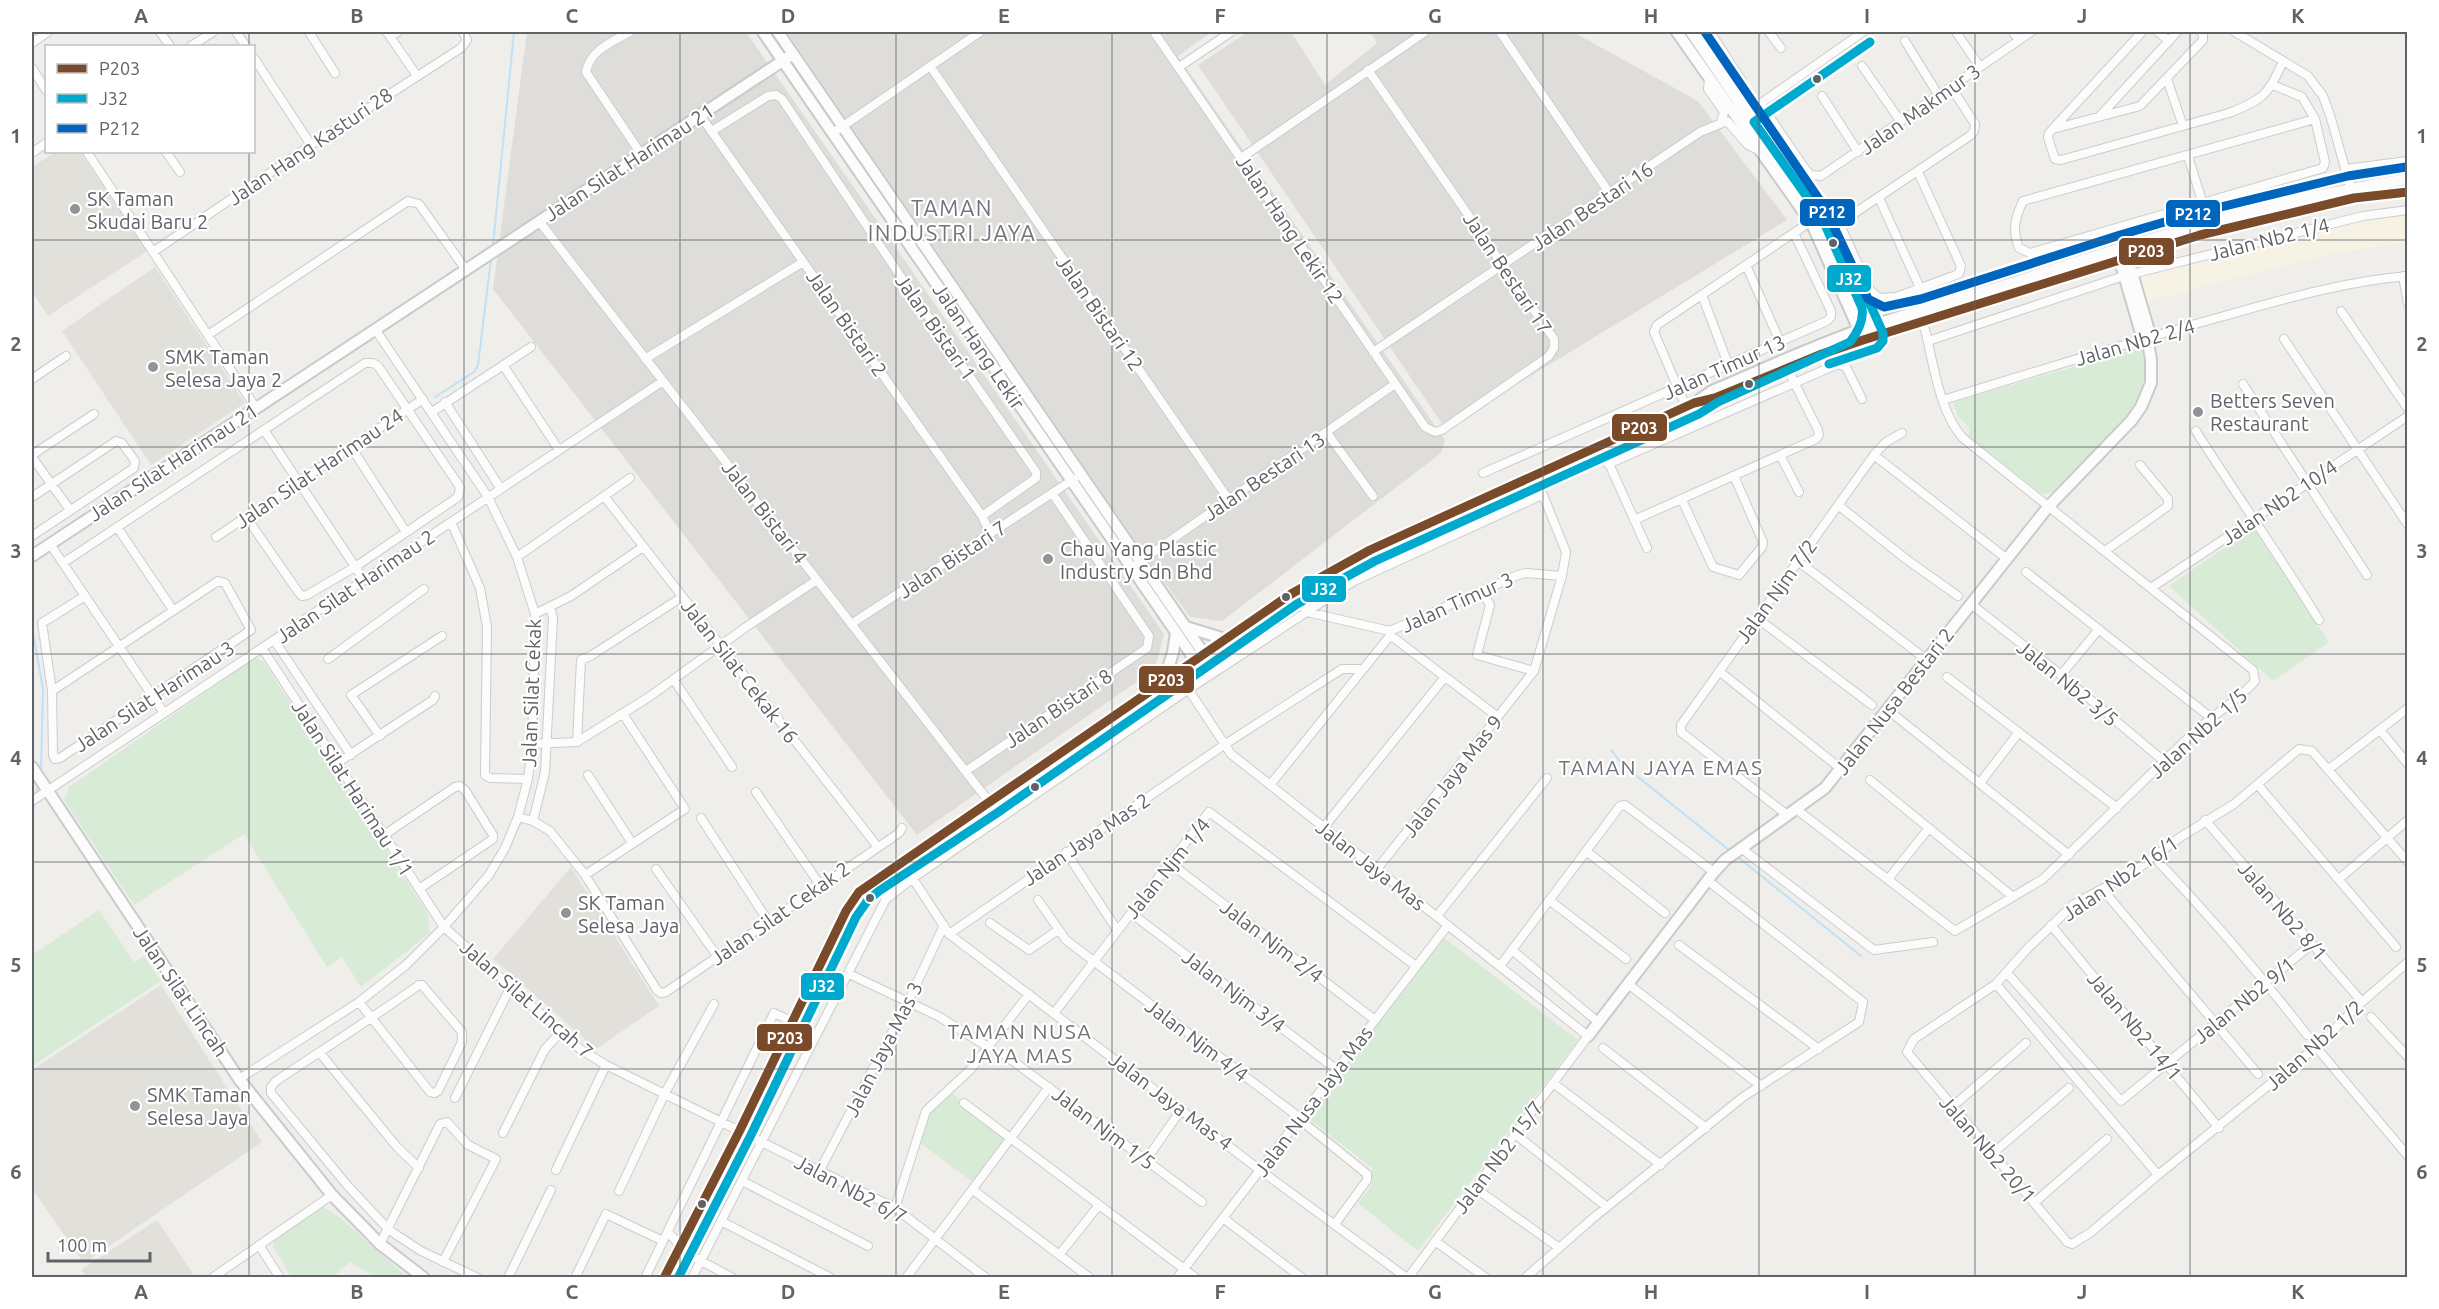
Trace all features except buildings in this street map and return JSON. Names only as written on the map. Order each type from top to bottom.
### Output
[{"type":"street","points":[[32,42],[48,32]]},
{"type":"street","points":[[160,32],[169,45]]},
{"type":"street","points":[[193,45],[213,32]]},
{"type":"street","points":[[236,32],[245,45]]},
{"type":"street","points":[[309,32],[335,72]]},
{"type":"street","points":[[398,32],[388,34],[417,75]]},
{"type":"street","name":"Jalan Hang Kasturi 28","points":[[153,252],[460,48],[467,40],[463,32]]},
{"type":"street","points":[[630,32],[595,53],[588,63],[586,72],[641,154]]},
{"type":"street","name":"Jalan Hang Lekir","points":[[764,32],[788,57],[1199,657]]},
{"type":"street","name":"Jalan Hang Lekir","points":[[778,32],[788,57]]},
{"type":"street","points":[[838,130],[980,32]]},
{"type":"street","name":"Jalan Hang Lekir 12","points":[[1155,32],[1425,427]]},
{"type":"street","points":[[1179,67],[1231,32]]},
{"type":"street","points":[[1241,158],[1425,32]]},
{"type":"street","points":[[1500,32],[1610,194]]},
{"type":"street","points":[[1677,32],[1709,79],[1741,116],[1815,214],[1825,233],[1865,334]]},
{"type":"street","points":[[1691,32],[1760,151],[1810,222],[1855,310],[1876,317],[1924,317],[2120,247],[2206,223],[2352,193],[2408,192]]},
{"type":"street","points":[[1710,32],[1743,81]]},
{"type":"street","points":[[1769,32],[1780,48]]},
{"type":"street","points":[[1741,116],[1863,32]]},
{"type":"street","points":[[1956,32],[1980,67]]},
{"type":"street","points":[[2013,32],[2019,40]]},
{"type":"street","name":"Jalan Makmur 3","points":[[1760,104],[1806,170],[1811,175],[1821,176],[2031,32]]},
{"type":"street","points":[[2142,32],[2052,130],[2048,138],[2055,159],[2058,161],[2255,103],[2273,85],[2283,61]]},
{"type":"street","points":[[2158,32],[2169,41]]},
{"type":"street","points":[[2098,118],[2177,32]]},
{"type":"street","points":[[2052,130],[2140,106],[2203,40],[2204,34],[2200,32]]},
{"type":"street","points":[[2235,32],[2308,76],[2323,96],[2352,193]]},
{"type":"street","points":[[1905,42],[1940,96]]},
{"type":"street","name":"Jalan Silat Harimau 21","points":[[32,556],[788,57]]},
{"type":"street","points":[[255,60],[311,145]]},
{"type":"street","name":"Jalan Bistari 12","points":[[930,66],[1229,500]]},
{"type":"street","points":[[1862,66],[1901,122]]},
{"type":"street","points":[[32,68],[45,88]]},
{"type":"street","name":"Jalan Bestari 17","points":[[1368,70],[1554,339],[1554,348],[1549,356],[1442,430],[1435,432],[1425,427]]},
{"type":"street","points":[[1709,79],[1708,89],[1724,112],[1721,122],[1731,123],[1748,145],[1760,151]]},
{"type":"street","points":[[2167,79],[2183,126]]},
{"type":"street","points":[[2273,85],[2302,97],[2315,119],[2323,153],[2323,168],[2202,201],[2031,253],[2019,248],[2014,235],[2015,217],[2023,201],[2315,119]]},
{"type":"street","points":[[1825,233],[1918,172],[1974,131],[1975,124],[1951,87]]},
{"type":"street","name":"Jalan Bistari 1","points":[[712,131],[768,96],[776,95],[782,99],[907,286],[1036,472],[1036,478],[982,516]]},
{"type":"street","points":[[1822,96],[1858,152]]},
{"type":"street","name":"Jalan Bistari 2","points":[[700,115],[982,516],[990,534]]},
{"type":"street","name":"Jalan Bestari 16","points":[[1374,352],[1700,132],[1721,122]]},
{"type":"street","points":[[32,153],[45,144]]},
{"type":"street","points":[[88,153],[256,408]]},
{"type":"street","points":[[167,153],[180,172]]},
{"type":"street","points":[[2188,156],[2202,201]]},
{"type":"street","points":[[2345,169],[2408,161]]},
{"type":"street","points":[[1840,225],[1874,295],[1889,299],[1954,276],[1961,271],[1961,266],[1918,172]]},
{"type":"street","points":[[1818,345],[1865,334],[2200,235],[2408,179]]},
{"type":"street","points":[[1879,198],[1920,288]]},
{"type":"street","points":[[208,335],[408,201],[418,204],[466,270]]},
{"type":"street","name":"Jalan Nb2 1/4","points":[[1928,341],[2128,275],[2363,216],[2408,210]]},
{"type":"street","name":"Jalan Bistari 4","points":[[539,221],[990,803]]},
{"type":"street","points":[[1690,405],[1677,388],[1654,332],[1655,328],[1810,222]]},
{"type":"street","name":"Jalan Timur 13","points":[[1483,473],[1827,321],[1831,317],[1830,311],[1794,233]]},
{"type":"street","name":"Jalan Nusa Bestari 2","points":[[1588,1036],[1710,876],[1742,848],[1825,788],[2048,507],[2120,433],[2141,407],[2149,391],[2152,378],[2151,360],[2146,337],[2141,333],[2120,247]]},
{"type":"street","points":[[645,359],[803,262]]},
{"type":"street","points":[[1746,265],[1780,342]]},
{"type":"street","points":[[2405,276],[2408,304]]},
{"type":"street","name":"Jalan Nb2 2/4","points":[[1943,400],[2146,337],[2350,284],[2405,276]]},
{"type":"street","points":[[1702,295],[1728,364]]},
{"type":"street","points":[[664,1278],[740,1130],[846,910],[859,892],[1291,594],[1370,550],[1690,405],[1712,391],[1818,345],[1841,333],[1855,310]]},
{"type":"street","points":[[2341,310],[2408,408]]},
{"type":"street","points":[[1924,317],[1943,400]]},
{"type":"street","name":"Jalan Silat Cekak","points":[[239,1079],[359,1002],[406,966],[444,927],[489,875],[505,848],[518,818],[528,779],[532,744],[535,614],[517,557],[488,497],[375,329]]},
{"type":"street","points":[[1690,405],[1715,398],[1865,334]]},
{"type":"street","points":[[2284,339],[2408,525]]},
{"type":"street","points":[[432,411],[531,347]]},
{"type":"street","points":[[32,379],[66,356]]},
{"type":"street","points":[[63,563],[365,363],[378,366],[460,487],[458,496],[406,532],[355,567],[302,596],[246,517]]},
{"type":"street","points":[[1608,464],[1794,382],[1842,364],[1862,399]]},
{"type":"street","points":[[503,365],[559,450]]},
{"type":"street","points":[[1634,520],[1816,439],[1819,435],[1787,368]]},
{"type":"street","name":"Jalan Silat Harimau 2","points":[[37,797],[663,381]]},
{"type":"street","name":"Jalan Bestari 13","points":[[1136,565],[1395,384]]},
{"type":"street","points":[[2242,384],[2367,575]]},
{"type":"street","name":"Jalan Silat Harimau 24","points":[[216,537],[423,399]]},
{"type":"street","name":"Jalan Nb2 1/5","points":[[1889,878],[1955,931],[2043,879],[2211,717],[2242,696],[2255,681],[2253,670],[1963,438],[1952,426],[1943,400]]},
{"type":"street","points":[[445,402],[501,489]]},
{"type":"street","points":[[70,510],[32,456],[94,414]]},
{"type":"street","name":"Jalan Nb2 10/4","points":[[2151,588],[2252,518],[2408,416]]},
{"type":"street","points":[[264,430],[364,580]]},
{"type":"street","points":[[2196,431],[2319,620]]},
{"type":"street","points":[[1327,433],[1373,496]]},
{"type":"street","name":"Jalan Njm 7/2","points":[[1791,812],[1681,732],[1680,728],[1874,455],[1886,442],[1902,433]]},
{"type":"street","points":[[32,497],[116,441],[122,443],[136,464],[134,468],[111,484],[32,536]]},
{"type":"street","points":[[1600,446],[1647,548]]},
{"type":"street","points":[[351,447],[406,532]]},
{"type":"street","points":[[1780,455],[1799,492]]},
{"type":"street","points":[[1874,455],[2007,559]]},
{"type":"street","points":[[2105,551],[2168,506],[2168,499],[2140,465]]},
{"type":"street","name":"Jalan Jaya Mas 9","points":[[1377,869],[1534,671],[1562,576],[1566,548],[1534,476]]},
{"type":"street","points":[[1682,500],[1713,567],[1739,575],[1762,547],[1763,542],[1734,476]]},
{"type":"street","points":[[517,557],[630,478]]},
{"type":"street","points":[[1052,493],[1077,478]]},
{"type":"street","points":[[111,484],[121,496]]},
{"type":"street","name":"Jalan Bistari 7","points":[[851,624],[1052,493]]},
{"type":"street","name":"Jalan Bistari 8","points":[[966,771],[1147,648],[1149,644],[1149,636],[1052,493]]},
{"type":"street","points":[[692,1278],[886,899],[913,878],[1189,689],[1354,581],[1542,495]]},
{"type":"street","name":"Jalan Silat Cekak 16","points":[[604,496],[877,846]]},
{"type":"street","points":[[1838,505],[1906,559],[1959,596]]},
{"type":"street","points":[[451,522],[481,596],[487,627],[485,775],[490,778],[528,779]]},
{"type":"street","points":[[85,596],[42,624],[52,691],[173,610],[117,527]]},
{"type":"street","points":[[50,544],[164,713]]},
{"type":"street","points":[[535,614],[550,607],[643,547]]},
{"type":"street","points":[[1798,561],[1927,660]]},
{"type":"street","points":[[2026,572],[2211,717]]},
{"type":"street","name":"Jalan Timur 3","points":[[1307,612],[1390,631],[1523,574],[1562,576]]},
{"type":"street","points":[[532,744],[578,742],[674,680],[817,580]]},
{"type":"street","name":"Jalan Silat Harimau 3","points":[[52,691],[53,756],[55,759],[153,697],[251,630],[234,598],[221,581],[173,610]]},
{"type":"street","points":[[328,659],[424,589]]},
{"type":"street","points":[[1483,592],[1490,605],[1477,655],[1534,671]]},
{"type":"street","points":[[1291,594],[1307,612]]},
{"type":"street","points":[[578,742],[581,660],[682,597]]},
{"type":"street","name":"Jalan Nb2 3/5","points":[[1971,604],[2165,762]]},
{"type":"street","points":[[532,821],[545,772],[553,618],[550,607]]},
{"type":"street","points":[[1757,618],[1872,705]]},
{"type":"street","points":[[2061,675],[2099,629]]},
{"type":"street","points":[[1164,682],[1181,630],[1225,639]]},
{"type":"street","points":[[380,736],[351,695],[442,636]]},
{"type":"street","points":[[1270,785],[1389,637],[1394,638],[1498,717]]},
{"type":"street","points":[[274,640],[351,755]]},
{"type":"street","name":"Jalan Silat Harimau 1/1","points":[[262,648],[444,927]]},
{"type":"street","name":"Jalan Jaya Mas 2","points":[[949,934],[1224,745],[1342,669],[1362,669]]},
{"type":"street","points":[[1719,671],[1841,769]]},
{"type":"street","name":"Jalan Jaya Mas","points":[[1178,672],[1231,753],[1588,1036]]},
{"type":"street","points":[[1324,827],[1445,677]]},
{"type":"street","points":[[1947,677],[2117,808]]},
{"type":"street","points":[[674,680],[732,767]]},
{"type":"street","points":[[337,763],[433,700],[435,696]]},
{"type":"street","points":[[2408,708],[2329,769],[2408,862]]},
{"type":"street","points":[[1888,710],[2069,855]]},
{"type":"street","points":[[518,818],[532,821],[550,831],[585,874],[685,809],[623,714]]},
{"type":"street","points":[[2380,730],[2408,764]]},
{"type":"street","points":[[1980,783],[2019,732]]},
{"type":"street","name":"Jalan Nb2 16/1","points":[[1909,1045],[1914,1039],[1996,984],[2051,925],[2074,904],[2103,890],[2205,820],[2234,804],[2299,749],[2312,751],[2329,769]]},
{"type":"street","name":"Jalan Silat Lincah","points":[[32,767],[37,797],[239,1079],[332,1195],[380,1244],[424,1278]]},
{"type":"street","points":[[588,775],[632,843]]},
{"type":"street","points":[[1437,916],[1547,778]]},
{"type":"street","points":[[1870,780],[2012,896]]},
{"type":"street","points":[[2258,785],[2396,947]]},
{"type":"street","points":[[384,835],[455,787],[460,786],[465,790],[493,835],[493,839],[419,889]]},
{"type":"street","points":[[756,792],[820,885]]},
{"type":"street","points":[[1500,966],[1620,806],[1624,806],[1863,1002],[1859,1022],[1761,1086],[1706,1128],[1558,1247],[1525,1278]]},
{"type":"street","name":"Jalan Njm 1/4","points":[[1055,1012],[1209,812],[1416,966]]},
{"type":"street","points":[[1791,812],[1889,878],[1929,828]]},
{"type":"street","points":[[701,818],[768,921]]},
{"type":"street","name":"Jalan Nb2 8/1","points":[[2205,820],[2362,1002]]},
{"type":"street","points":[[2339,879],[2408,820]]},
{"type":"street","name":"Jalan Silat Cekak 2","points":[[585,874],[661,993],[666,992],[902,828]]},
{"type":"street","points":[[1742,848],[1874,950],[1933,942]]},
{"type":"street","points":[[1586,850],[1665,913]]},
{"type":"street","points":[[1066,852],[1118,930]]},
{"type":"street","points":[[2154,857],[2205,911],[2266,982],[2307,1035]]},
{"type":"street","name":"Jalan Jaya Mas 4","points":[[902,862],[949,934],[1055,1012],[1260,1170],[1407,1278]]},
{"type":"street","name":"Jalan Njm 2/4","points":[[1170,863],[1375,1020]]},
{"type":"street","points":[[656,869],[717,956]]},
{"type":"street","points":[[2103,890],[2258,1074]]},
{"type":"street","name":"Jalan Njm 4/4","points":[[1038,900],[1066,940],[1300,1118],[1368,1174],[1367,1179],[1335,1224]]},
{"type":"street","points":[[1549,900],[1626,959]]},
{"type":"street","name":"Jalan Njm 3/4","points":[[1131,913],[1337,1070]]},
{"type":"street","points":[[990,923],[1029,950],[1058,930]]},
{"type":"street","name":"Jalan Nusa Jaya Mas","points":[[1178,1278],[1448,925]]},
{"type":"street","name":"Jalan Nb2 14/1","points":[[2051,925],[2219,1128]]},
{"type":"street","name":"Jalan Jaya Mas 3","points":[[820,1170],[908,1002],[944,926]]},
{"type":"street","name":"Jalan Silat Lincah 7","points":[[444,927],[580,1049],[606,1065],[740,1130]]},
{"type":"street","name":"Jalan Nb2 9/1","points":[[2007,973],[2121,1101],[2312,944]]},
{"type":"street","points":[[1679,945],[1820,1049]]},
{"type":"street","points":[[1512,950],[1598,1022]]},
{"type":"street","name":"Jalan Nb2 1/2","points":[[2078,1241],[2316,1047],[2362,1002],[2408,962]]},
{"type":"street","points":[[849,974],[938,1016],[988,1047]]},
{"type":"street","points":[[1628,984],[1761,1086]]},
{"type":"street","points":[[1996,984],[2158,1175]]},
{"type":"street","points":[[359,1002],[372,1017],[430,1092],[438,1091],[462,1037],[462,1032],[422,985],[372,1017],[320,1053],[276,1081],[271,1087],[271,1093],[347,1185],[389,1230],[421,1251],[478,1278]]},
{"type":"street","points":[[455,1098],[510,988]]},
{"type":"street","points":[[895,1208],[926,1111],[971,1069],[1029,994]]},
{"type":"street","points":[[619,1191],[665,1094],[714,1004]]},
{"type":"street","points":[[645,1278],[723,1122],[774,1013],[793,1022]]},
{"type":"street","points":[[2372,1017],[2408,1057]]},
{"type":"street","points":[[503,1133],[545,1049],[561,1032]]},
{"type":"street","name":"Jalan Nb2 15/7","points":[[1407,1278],[1588,1036]]},
{"type":"street","points":[[1952,1107],[2026,1043]]},
{"type":"street","name":"Jalan Nb2 20/1","points":[[1909,1045],[1906,1052],[1911,1059],[2067,1242],[2072,1244],[2078,1241]]},
{"type":"street","points":[[2316,1047],[2408,1156]]},
{"type":"street","points":[[1603,1048],[1706,1128]]},
{"type":"street","points":[[320,1053],[397,1147],[419,1168]]},
{"type":"street","name":"Jalan Njm 1/5","points":[[1005,1055],[1202,1202]]},
{"type":"street","points":[[556,1170],[606,1065]]},
{"type":"street","points":[[1553,1083],[1661,1165]]},
{"type":"street","points":[[906,1278],[1049,1087]]},
{"type":"street","points":[[1992,1154],[2069,1088]]},
{"type":"street","points":[[964,1103],[1196,1278]]},
{"type":"street","points":[[1146,1160],[1181,1110]]},
{"type":"street","points":[[380,1244],[443,1122],[447,1122],[468,1145],[496,1160],[443,1262]]},
{"type":"street","name":"Jalan Nb2 6/7","points":[[740,1130],[895,1208],[986,1278]]},
{"type":"street","points":[[1515,1134],[1607,1207]]},
{"type":"street","points":[[2034,1203],[2108,1138]]},
{"type":"street","points":[[742,1181],[868,1246]]},
{"type":"street","points":[[1474,1188],[1558,1247]]},
{"type":"street","points":[[508,1278],[551,1190]]},
{"type":"street","points":[[973,1190],[1090,1278]]},
{"type":"street","points":[[212,1278],[332,1195]]},
{"type":"street","points":[[1059,1255],[1099,1205]]},
{"type":"street","points":[[575,1278],[606,1214],[663,1241]]},
{"type":"street","points":[[1223,1218],[1302,1278]]},
{"type":"street","points":[[721,1221],[831,1278]]},
{"type":"street","points":[[668,1232],[688,1254],[733,1278]]},
{"type":"street","points":[[1435,1241],[1486,1278]]},
{"type":"street","points":[[259,1245],[280,1278]]},
{"type":"shaded area","points":[[527,32],[746,32],[1164,634],[1155,669],[917,835],[493,289]]},
{"type":"shaded area","points":[[787,32],[1212,32],[1178,56],[1445,440],[1441,453],[1222,621],[1190,617],[1142,551]]},
{"type":"shaded area","points":[[1248,32],[1291,32],[1325,85],[1377,43],[1370,32],[1573,32],[1698,101],[1787,220],[1445,428],[1198,65]]},
{"type":"shaded area","name":"SK Taman Skudai Baru 2","points":[[53,153],[81,153],[147,251],[48,316],[32,292],[32,167]]},
{"type":"shaded area","points":[[2407,213],[2407,242],[2339,253],[2144,302],[2136,275],[2365,218]]},
{"type":"shaded area","name":"SMK Taman Selesa Jaya 2","points":[[155,267],[245,403],[151,465],[62,331]]},
{"type":"shaded area","name":"SK Taman Selesa Jaya","points":[[571,867],[659,1006],[596,1049],[493,959]]},
{"type":"shaded area","name":"SMK Taman Selesa Jaya","points":[[161,985],[262,1142],[84,1263],[32,1189],[32,1070]]},
{"type":"shaded area","points":[[157,1220],[195,1277],[86,1277],[81,1270]]},
{"type":"green space","points":[[2142,347],[2144,380],[2131,410],[2106,440],[2053,492],[2042,494],[1968,436],[1970,428],[1958,417],[1953,402]]},
{"type":"green space","points":[[2254,527],[2329,642],[2273,681],[2169,586]]},
{"type":"green space","points":[[255,658],[263,661],[428,914],[430,933],[361,987],[342,957],[327,967],[244,834],[134,905],[64,800],[69,787]]},
{"type":"green space","points":[[99,910],[134,962],[144,956],[161,981],[32,1066],[32,955]]},
{"type":"green space","points":[[1443,937],[1578,1040],[1418,1251],[1358,1203],[1372,1185],[1372,1168],[1308,1118]]},
{"type":"green space","points":[[949,1091],[1012,1140],[977,1185],[919,1142],[927,1110]]},
{"type":"green space","points":[[323,1207],[337,1215],[407,1277],[375,1277],[350,1262],[333,1277],[291,1277],[273,1246],[275,1239]]},
{"type":"waterway","points":[[493,245],[514,32]]},
{"type":"waterway","points":[[435,397],[474,372],[478,365],[491,259]]},
{"type":"waterway","points":[[32,627],[43,689],[41,771]]},
{"type":"waterway","points":[[1611,750],[1623,765],[1729,850]]},
{"type":"waterway","points":[[36,795],[38,786]]},
{"type":"waterway","points":[[32,814],[35,801]]},
{"type":"waterway","points":[[1739,858],[1861,956]]},
{"type":"transit line","name":"P212","points":[[1705,32],[1825,208],[1868,299],[1884,307],[1921,299],[2192,214],[2348,176],[2406,167]]},
{"type":"transit line","name":"J32","points":[[678,1278],[751,1135],[856,917],[868,900],[879,891],[997,813],[1297,604],[1375,561],[1699,414],[1718,402],[1850,342],[1859,326],[1862,308],[1822,218],[1754,122],[1870,42]]},
{"type":"transit line","name":"P203","points":[[664,1278],[740,1130],[846,911],[859,892],[1291,594],[1370,550],[1694,403],[1715,398],[1822,354],[2200,235],[2354,198],[2408,192]]},
{"type":"transit line","name":"J32","points":[[1829,364],[1877,348],[1883,341],[1883,333],[1862,286]]},
{"type":"place","name":"SK Taman Skudai Baru 2","points":[[75,209]]},
{"type":"place","name":"SMK Taman Selesa Jaya 2","points":[[153,367]]},
{"type":"place","name":"Betters Seven Restaurant","points":[[2198,412]]},
{"type":"place","name":"Chau Yang Plastic Industry Sdn Bhd","points":[[1048,559]]},
{"type":"place","name":"SK Taman Selesa Jaya","points":[[566,913]]},
{"type":"place","name":"SMK Taman Selesa Jaya","points":[[135,1106]]},
{"type":"district","name":"TAMAN INDUSTRI JAYA","points":[[952,220]]},
{"type":"district","name":"TAMAN JAYA EMAS","points":[[1661,767]]},
{"type":"district","name":"TAMAN NUSA JAYA MAS","points":[[1020,1043]]}]
